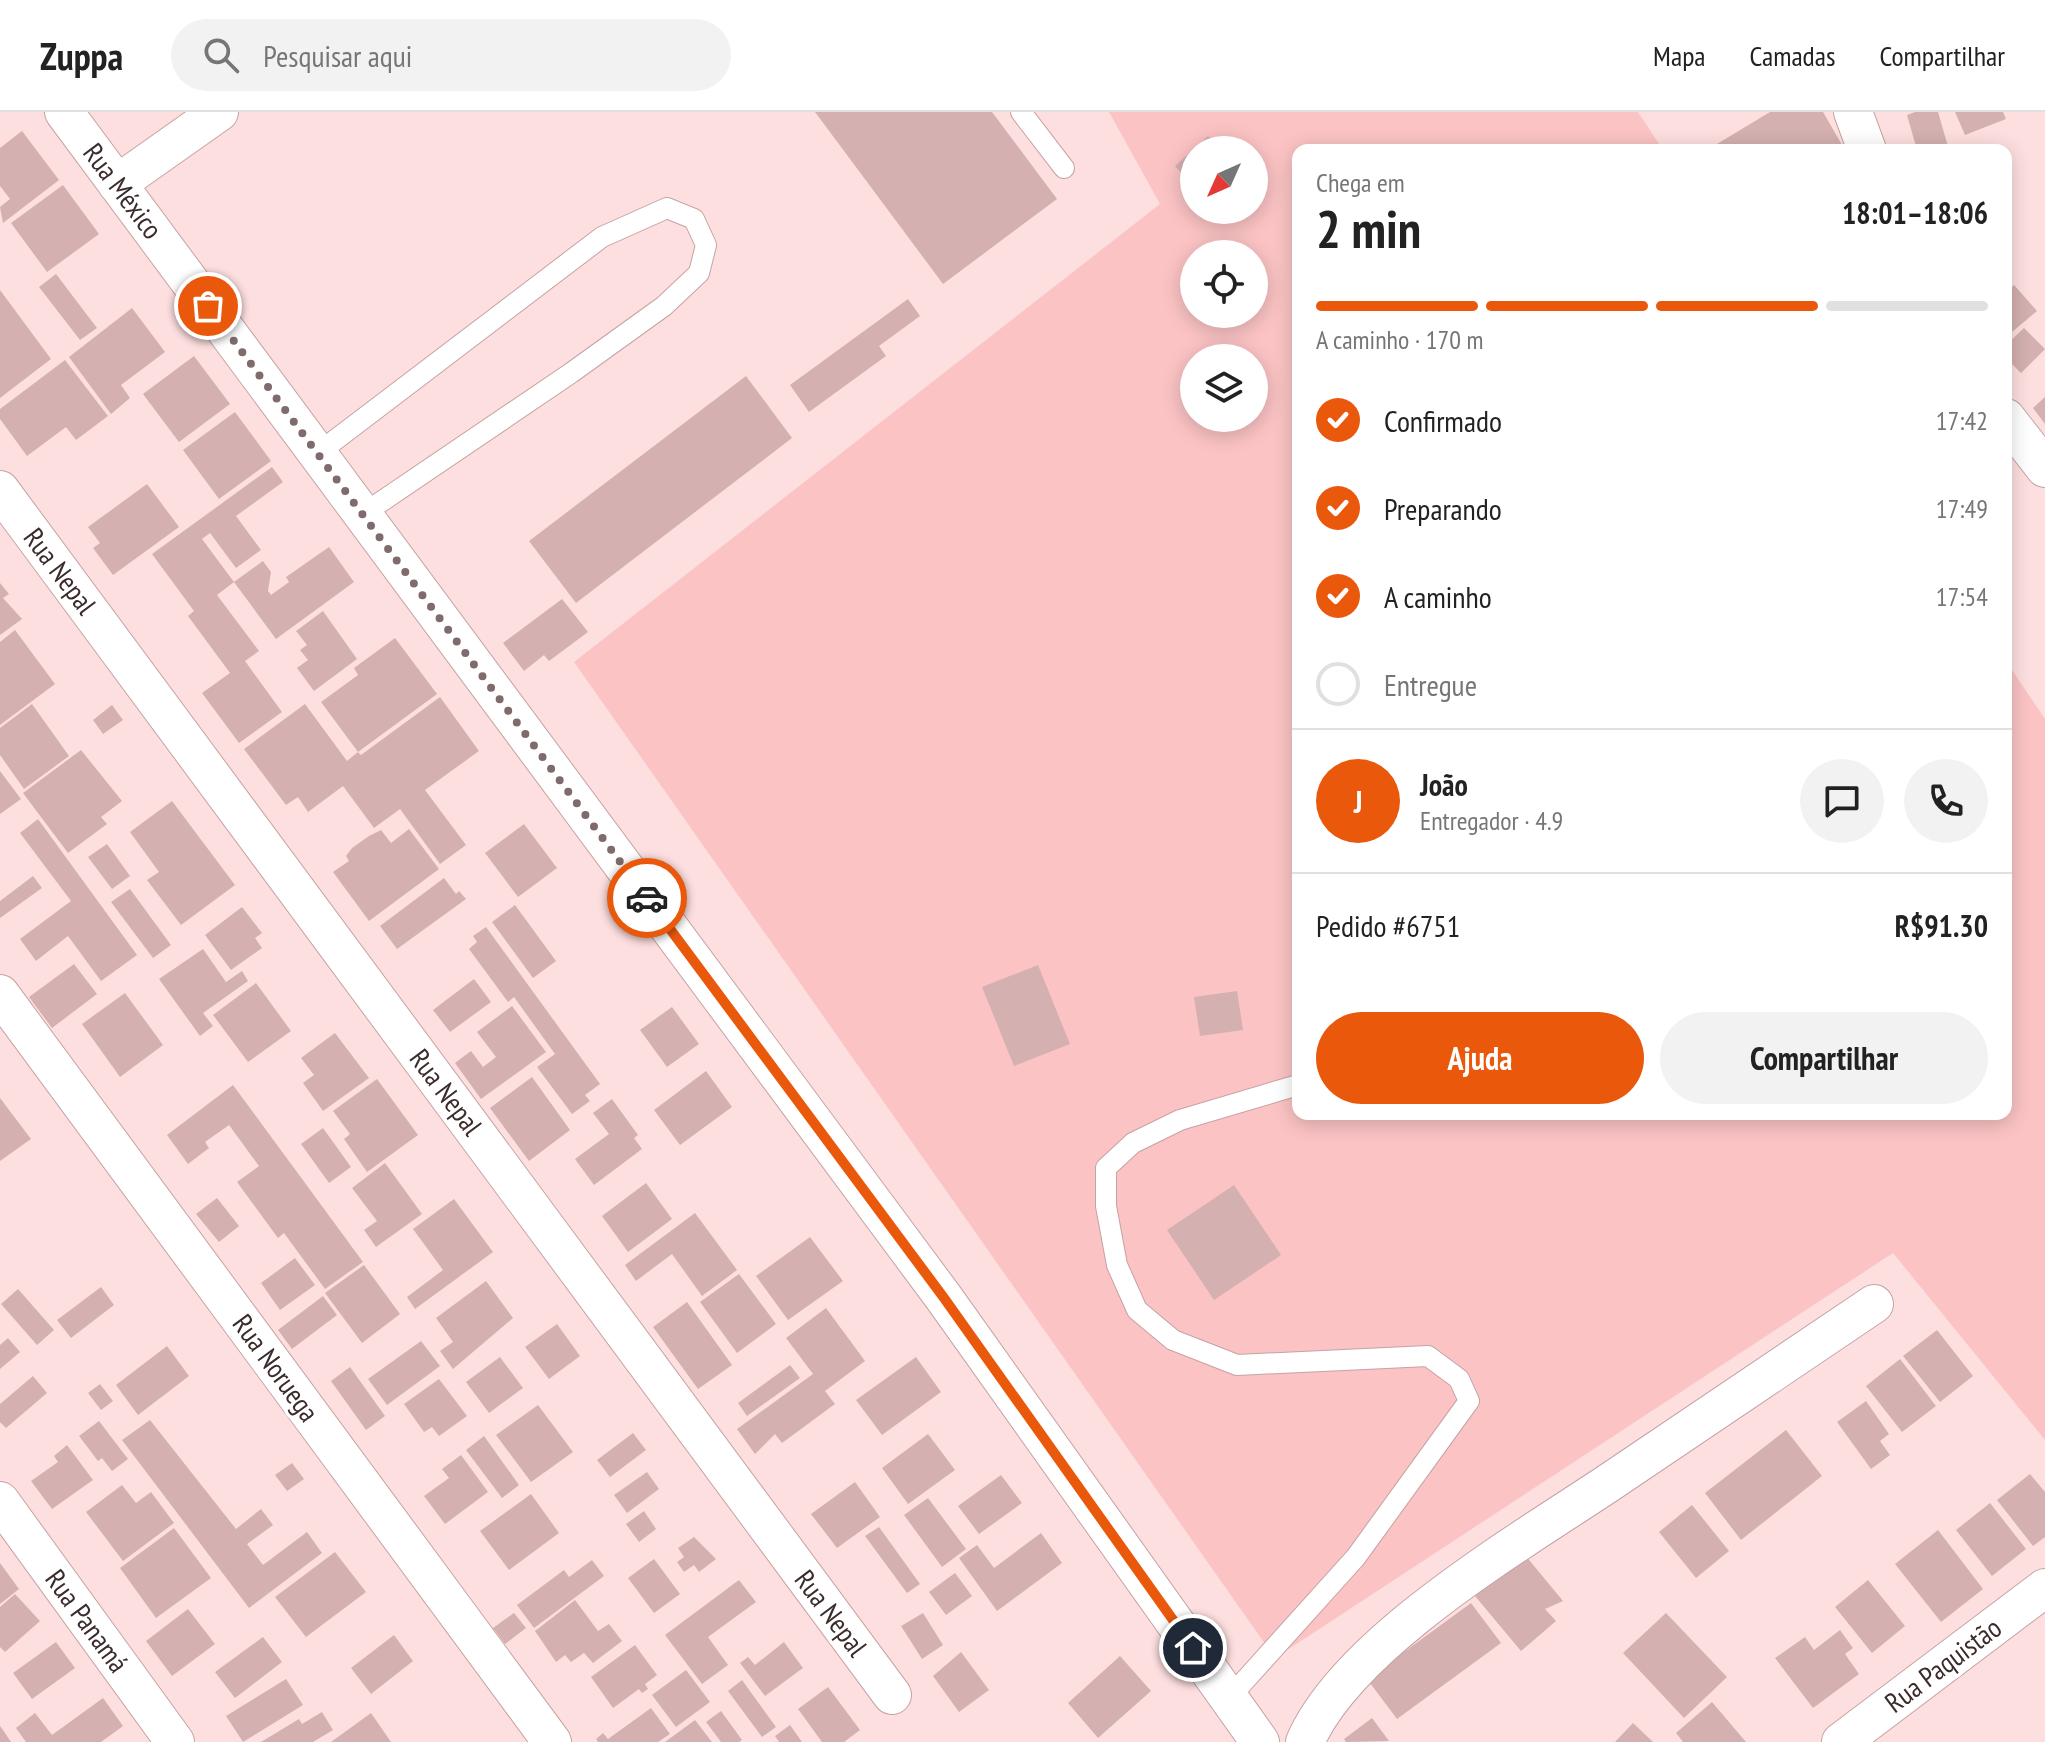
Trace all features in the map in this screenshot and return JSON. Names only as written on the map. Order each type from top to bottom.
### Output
[{"type":"street","points":[[117,184],[219,112]]},
{"type":"street","points":[[1853,112],[1865,144]]},
{"type":"street","name":"Rua México","points":[[72,114],[117,184],[944,1298],[1260,1742]]},
{"type":"street","points":[[2012,426],[2045,468]]},
{"type":"street","name":"Rua Nepal","points":[[0,490],[892,1695]]},
{"type":"street","name":"Rua Noruega","points":[[0,994],[552,1742]]},
{"type":"street","points":[[1305,1742],[1312,1726],[1360,1666],[1451,1589],[1874,1304]]},
{"type":"street","name":"Rua Panamá","points":[[0,1501],[175,1742]]},
{"type":"street","name":"Rua Paquistão","points":[[1841,1742],[2045,1588]]},
{"type":"lane","points":[[1021,112],[1064,168]]},
{"type":"lane","points":[[318,453],[602,237],[667,208],[694,219],[706,245],[699,273],[664,306],[363,514]]},
{"type":"lane","points":[[1229,1698],[1356,1557],[1469,1401],[1459,1379],[1428,1356],[1237,1365],[1173,1340],[1137,1310],[1117,1265],[1106,1206],[1106,1168],[1133,1143],[1180,1120],[1292,1087]]},
{"type":"shaded area","points":[[1109,112],[1638,112],[1659,144],[1292,144],[1292,1120],[2012,1120],[2012,670],[2045,719],[2045,1440],[1893,1253],[1275,1658],[574,662],[1160,204]]},
{"type":"building","points":[[815,112],[992,112],[1057,199],[943,284]]},
{"type":"building","points":[[1770,112],[1823,112],[1842,144],[1717,144]]},
{"type":"building","points":[[1938,112],[1947,144],[1915,144],[1907,115]]},
{"type":"building","points":[[1955,112],[2003,112],[2006,119],[1965,135]]},
{"type":"building","points":[[22,131],[59,180],[3,223],[0,207],[10,199],[0,186],[0,148]]},
{"type":"building","points":[[63,185],[99,234],[47,272],[11,223]]},
{"type":"building","points":[[56,274],[97,328],[80,340],[39,287]]},
{"type":"building","points":[[2014,285],[2037,311],[2012,332]]},
{"type":"building","points":[[0,290],[51,359],[0,398]]},
{"type":"building","points":[[908,299],[920,316],[879,346],[886,356],[809,412],[790,385]]},
{"type":"building","points":[[132,308],[165,352],[121,385],[130,398],[111,414],[69,357]]},
{"type":"building","points":[[2024,328],[2045,349],[2021,373],[2012,364],[2012,339]]},
{"type":"building","points":[[194,356],[230,404],[179,442],[143,394]]},
{"type":"building","points":[[65,360],[108,416],[76,440],[66,427],[27,456],[0,419],[0,409]]},
{"type":"building","points":[[746,376],[792,438],[576,603],[529,541]]},
{"type":"building","points":[[2045,397],[2045,424],[2033,408]]},
{"type":"building","points":[[235,412],[271,461],[219,499],[183,450]]},
{"type":"building","points":[[272,467],[283,482],[236,516],[261,550],[236,568],[210,533],[202,539],[234,582],[217,595],[259,651],[245,661],[282,712],[239,743],[202,693],[230,673],[188,616],[194,611],[152,554]]},
{"type":"building","points":[[147,484],[179,527],[113,575],[93,548],[100,543],[88,527]]},
{"type":"building","points":[[329,547],[354,582],[276,639],[234,582],[263,561],[271,572],[268,591],[271,595],[289,582],[286,577]]},
{"type":"building","points":[[0,583],[9,594],[3,598],[22,619],[0,635]]},
{"type":"building","points":[[562,599],[588,632],[549,661],[544,655],[524,671],[503,643]]},
{"type":"building","points":[[323,611],[357,659],[314,691],[297,668],[308,660],[300,650],[307,645],[296,631]]},
{"type":"building","points":[[15,630],[55,684],[0,725],[0,642]]},
{"type":"building","points":[[395,638],[437,694],[358,752],[321,702],[358,675],[354,668]]},
{"type":"building","points":[[440,697],[479,751],[425,790],[466,845],[440,864],[400,809],[374,828],[343,786],[308,812],[298,797],[286,805],[244,749],[305,704],[347,761],[358,752],[361,755]]},
{"type":"building","points":[[32,704],[69,756],[24,789],[0,755],[0,728]]},
{"type":"building","points":[[112,705],[123,720],[103,734],[93,720]]},
{"type":"building","points":[[81,750],[122,801],[101,817],[107,824],[68,853],[23,793]]},
{"type":"building","points":[[0,771],[21,799],[0,814]]},
{"type":"building","points":[[172,801],[235,885],[181,925],[147,880],[159,872],[130,832]]},
{"type":"building","points":[[38,819],[137,955],[101,981],[68,936],[36,961],[20,939],[71,901],[20,833]]},
{"type":"building","points":[[524,824],[557,868],[518,897],[485,853]]},
{"type":"building","points":[[409,829],[439,869],[369,921],[333,872],[349,861],[346,856],[352,848],[369,836],[381,830],[391,843]]},
{"type":"building","points":[[107,844],[130,876],[112,889],[88,857]]},
{"type":"building","points":[[33,876],[42,888],[0,918],[0,901]]},
{"type":"building","points":[[444,878],[456,894],[459,891],[466,899],[397,949],[380,926]]},
{"type":"building","points":[[130,889],[171,945],[153,958],[111,902]]},
{"type":"building","points":[[515,905],[556,961],[533,978],[492,922]]},
{"type":"building","points":[[242,907],[262,933],[255,938],[262,948],[231,970],[205,935]]},
{"type":"building","points":[[486,927],[600,1084],[585,1095],[590,1101],[572,1114],[537,1067],[555,1054],[514,997],[508,1002],[469,949],[477,942],[473,936]]},
{"type":"building","points":[[203,949],[226,982],[242,971],[248,981],[203,1013],[213,1026],[200,1036],[159,979]]},
{"type":"building","points":[[74,964],[97,994],[52,1028],[29,997]]},
{"type":"building","points":[[1038,965],[1070,1044],[1014,1066],[982,987]]},
{"type":"building","points":[[474,979],[491,1002],[450,1032],[433,1010]]},
{"type":"building","points":[[256,983],[291,1031],[248,1062],[213,1015]]},
{"type":"building","points":[[1237,991],[1243,1030],[1200,1036],[1194,997]]},
{"type":"building","points":[[125,993],[163,1045],[120,1077],[82,1024]]},
{"type":"building","points":[[512,1006],[546,1052],[481,1099],[455,1063],[471,1051],[483,1067],[496,1057],[477,1032]]},
{"type":"building","points":[[672,1007],[699,1044],[667,1067],[640,1030]]},
{"type":"building","points":[[335,1033],[369,1078],[323,1111],[303,1083],[314,1075],[301,1058]]},
{"type":"building","points":[[706,1071],[732,1107],[680,1145],[654,1110]]},
{"type":"building","points":[[532,1077],[570,1130],[529,1161],[490,1108]]},
{"type":"building","points":[[377,1079],[418,1135],[367,1172],[344,1139],[350,1134],[333,1111]]},
{"type":"building","points":[[233,1085],[363,1262],[325,1289],[284,1233],[278,1238],[237,1182],[259,1166],[229,1125],[205,1142],[209,1148],[188,1164],[167,1135]]},
{"type":"building","points":[[0,1098],[31,1139],[0,1161]]},
{"type":"building","points":[[612,1099],[638,1135],[634,1138],[642,1149],[594,1185],[575,1159],[609,1134],[593,1113]]},
{"type":"building","points":[[323,1128],[351,1167],[329,1183],[301,1144]]},
{"type":"building","points":[[385,1163],[422,1214],[376,1247],[364,1230],[377,1221],[352,1188]]},
{"type":"building","points":[[646,1183],[672,1219],[628,1252],[602,1216]]},
{"type":"building","points":[[1234,1185],[1281,1255],[1214,1300],[1167,1230]]},
{"type":"building","points":[[217,1198],[239,1226],[219,1242],[196,1214]]},
{"type":"building","points":[[454,1199],[493,1252],[415,1309],[407,1297],[443,1270],[413,1229]]},
{"type":"building","points":[[695,1213],[737,1270],[702,1296],[672,1254],[636,1281],[625,1265]]},
{"type":"building","points":[[810,1237],[843,1281],[788,1320],[756,1276]]},
{"type":"building","points":[[295,1258],[315,1285],[280,1310],[261,1283]]},
{"type":"building","points":[[364,1265],[400,1314],[362,1343],[325,1293]]},
{"type":"building","points":[[739,1274],[776,1324],[737,1353],[700,1302]]},
{"type":"building","points":[[486,1281],[513,1318],[453,1369],[440,1351],[453,1342],[436,1318]]},
{"type":"building","points":[[101,1287],[114,1305],[71,1338],[57,1320]]},
{"type":"building","points":[[18,1289],[54,1330],[37,1345],[1,1304]]},
{"type":"building","points":[[323,1296],[337,1315],[292,1349],[278,1330]]},
{"type":"building","points":[[687,1302],[732,1365],[698,1389],[653,1327]]},
{"type":"building","points":[[826,1308],[865,1361],[825,1391],[835,1404],[782,1443],[775,1434],[755,1454],[737,1429],[813,1374],[786,1338]]},
{"type":"building","points":[[557,1324],[580,1356],[549,1379],[525,1347]]},
{"type":"building","points":[[1937,1330],[1973,1376],[1940,1402],[1903,1356]]},
{"type":"building","points":[[8,1338],[20,1352],[0,1369],[0,1345]]},
{"type":"building","points":[[421,1341],[440,1366],[387,1405],[368,1379]]},
{"type":"building","points":[[167,1346],[189,1376],[138,1415],[116,1385]]},
{"type":"building","points":[[500,1357],[523,1388],[489,1413],[466,1382]]},
{"type":"building","points":[[916,1357],[941,1392],[882,1435],[856,1400]]},
{"type":"building","points":[[1900,1359],[1936,1406],[1902,1432],[1866,1386]]},
{"type":"building","points":[[790,1365],[800,1378],[747,1416],[738,1403]]},
{"type":"building","points":[[350,1367],[385,1416],[366,1430],[331,1381]]},
{"type":"building","points":[[33,1376],[47,1393],[6,1428],[0,1422],[0,1404]]},
{"type":"building","points":[[439,1379],[467,1416],[439,1436],[432,1427],[424,1432],[404,1404]]},
{"type":"building","points":[[100,1384],[113,1401],[101,1410],[88,1393]]},
{"type":"building","points":[[1866,1401],[1889,1434],[1880,1441],[1890,1455],[1871,1469],[1837,1422]]},
{"type":"building","points":[[538,1405],[573,1452],[531,1482],[496,1435]]},
{"type":"building","points":[[150,1420],[236,1529],[261,1509],[273,1525],[247,1544],[263,1565],[307,1532],[322,1553],[249,1608],[122,1440]]},
{"type":"building","points":[[99,1421],[128,1459],[112,1471],[102,1458],[98,1461],[79,1436]]},
{"type":"building","points":[[1786,1430],[1822,1476],[1741,1540],[1705,1493]]},
{"type":"building","points":[[633,1433],[646,1450],[610,1477],[597,1460]]},
{"type":"building","points":[[928,1434],[955,1470],[908,1504],[882,1468]]},
{"type":"building","points":[[484,1436],[519,1485],[502,1498],[466,1450]]},
{"type":"building","points":[[67,1445],[93,1480],[52,1509],[31,1481],[58,1462],[54,1456]]},
{"type":"building","points":[[461,1455],[488,1492],[445,1524],[424,1496],[449,1478],[442,1469]]},
{"type":"building","points":[[292,1463],[304,1479],[287,1491],[275,1475]]},
{"type":"building","points":[[647,1472],[659,1489],[627,1513],[614,1495]]},
{"type":"building","points":[[2030,1474],[2045,1492],[2045,1537],[2033,1546],[1997,1500]]},
{"type":"building","points":[[1001,1475],[1022,1503],[979,1534],[958,1506]]},
{"type":"building","points":[[855,1482],[880,1517],[837,1548],[811,1514]]},
{"type":"building","points":[[122,1485],[136,1503],[151,1492],[174,1523],[123,1561],[86,1512]]},
{"type":"building","points":[[531,1494],[559,1533],[509,1570],[480,1531]]},
{"type":"building","points":[[928,1498],[966,1549],[942,1567],[904,1515]]},
{"type":"building","points":[[1990,1503],[2026,1549],[1992,1576],[1956,1530]]},
{"type":"building","points":[[1692,1505],[1729,1551],[1696,1578],[1659,1532]]},
{"type":"building","points":[[644,1511],[656,1529],[639,1542],[626,1524]]},
{"type":"building","points":[[879,1527],[920,1584],[907,1593],[865,1536]]},
{"type":"building","points":[[174,1528],[211,1578],[156,1618],[120,1568]]},
{"type":"building","points":[[1938,1530],[1983,1589],[1941,1622],[1895,1564]]},
{"type":"building","points":[[1041,1533],[1062,1563],[997,1611],[959,1558],[977,1545],[994,1568]]},
{"type":"building","points":[[694,1537],[716,1559],[699,1572],[694,1565],[684,1572],[677,1562],[684,1557],[678,1548]]},
{"type":"building","points":[[335,1552],[366,1592],[306,1637],[275,1597]]},
{"type":"building","points":[[1525,1555],[1563,1601],[1545,1609],[1556,1621],[1521,1651],[1475,1596]]},
{"type":"building","points":[[654,1559],[680,1594],[654,1613],[628,1578]]},
{"type":"building","points":[[592,1560],[604,1576],[534,1628],[517,1605],[564,1570],[569,1577]]},
{"type":"building","points":[[0,1563],[19,1589],[0,1604]]},
{"type":"building","points":[[955,1573],[972,1596],[946,1615],[929,1592]]},
{"type":"building","points":[[739,1580],[756,1602],[708,1637],[728,1665],[702,1684],[665,1635]]},
{"type":"building","points":[[1868,1580],[1905,1626],[1872,1653],[1835,1607]]},
{"type":"building","points":[[15,1594],[40,1621],[5,1652],[0,1647],[0,1607]]},
{"type":"building","points":[[575,1600],[598,1631],[609,1624],[622,1641],[593,1663],[584,1653],[571,1662],[565,1655],[556,1662],[535,1631]]},
{"type":"building","points":[[1471,1603],[1501,1643],[1397,1719],[1367,1679]]},
{"type":"building","points":[[188,1609],[215,1644],[172,1676],[146,1641]]},
{"type":"building","points":[[514,1613],[526,1628],[505,1644],[493,1628]]},
{"type":"building","points":[[923,1613],[943,1645],[922,1659],[901,1626]]},
{"type":"building","points":[[1666,1613],[1727,1677],[1684,1718],[1623,1653]]},
{"type":"building","points":[[1840,1630],[1853,1648],[1845,1654],[1859,1674],[1813,1708],[1775,1658],[1805,1637],[1814,1650]]},
{"type":"building","points":[[394,1635],[413,1661],[371,1694],[351,1668]]},
{"type":"building","points":[[263,1637],[282,1662],[235,1698],[215,1672]]},
{"type":"building","points":[[56,1642],[75,1668],[32,1699],[13,1673]]},
{"type":"building","points":[[784,1642],[803,1668],[765,1696],[740,1663],[748,1657],[755,1665]]},
{"type":"building","points":[[635,1645],[657,1675],[645,1684],[648,1689],[642,1693],[639,1689],[613,1708],[591,1677]]},
{"type":"building","points":[[961,1652],[989,1690],[959,1712],[933,1676]]},
{"type":"building","points":[[1120,1656],[1151,1691],[1098,1738],[1068,1703]]},
{"type":"building","points":[[686,1670],[710,1702],[676,1727],[652,1695]]},
{"type":"building","points":[[286,1679],[303,1705],[243,1742],[226,1716]]},
{"type":"building","points":[[742,1680],[776,1727],[762,1737],[728,1691]]},
{"type":"building","points":[[828,1687],[860,1730],[844,1742],[822,1742],[798,1709]]},
{"type":"building","points":[[103,1698],[123,1726],[101,1742],[26,1742],[16,1728],[35,1713],[52,1735]]},
{"type":"building","points":[[1712,1702],[1746,1742],[1683,1742],[1676,1733]]},
{"type":"building","points":[[651,1708],[670,1734],[658,1742],[598,1742],[596,1739],[603,1733],[608,1739]]},
{"type":"building","points":[[721,1711],[742,1740],[739,1742],[721,1742],[706,1722]]},
{"type":"building","points":[[322,1712],[333,1730],[313,1742],[261,1742],[299,1719],[302,1724]]},
{"type":"building","points":[[371,1713],[391,1742],[331,1742]]},
{"type":"building","points":[[1372,1718],[1389,1741],[1346,1742],[1344,1739]]},
{"type":"building","points":[[695,1720],[712,1742],[665,1742]]},
{"type":"building","points":[[1633,1723],[1653,1742],[1615,1742]]},
{"type":"building","points":[[790,1725],[802,1742],[779,1742],[775,1736]]},
{"type":"building","points":[[0,1726],[3,1730],[11,1742],[0,1742]]},
{"type":"way so far","points":[[208,306],[647,898]]},
{"type":"route","points":[[647,898],[944,1298],[1193,1648]]}]
